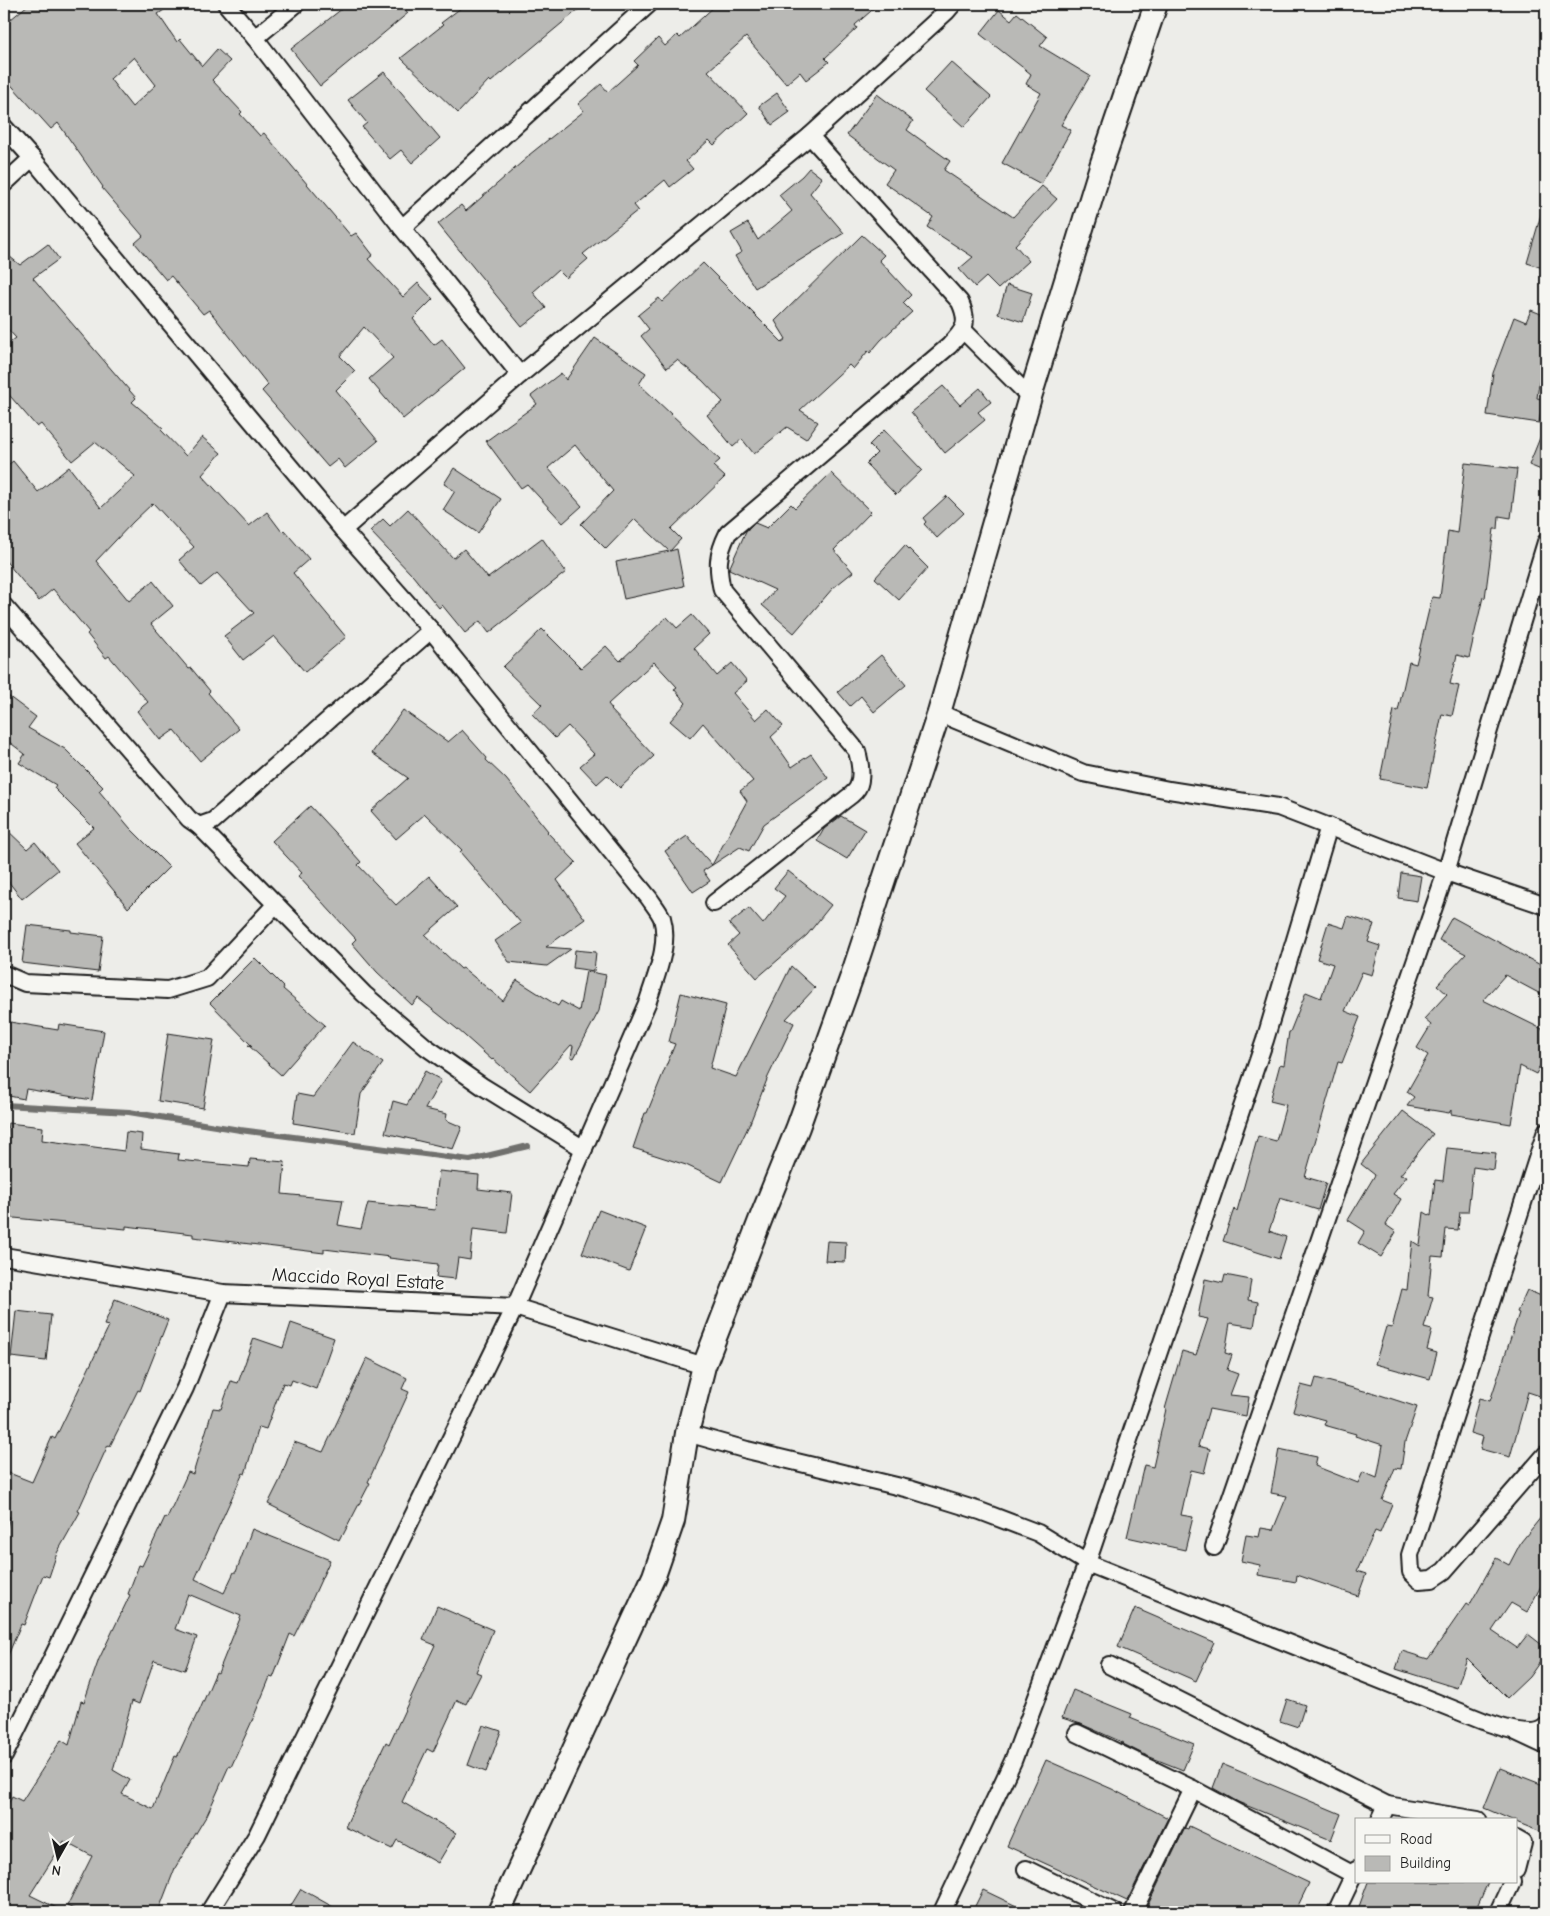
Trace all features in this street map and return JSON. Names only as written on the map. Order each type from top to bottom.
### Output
[{"type":"street","points":[[226,4],[256,38],[402,228],[520,375]]},
{"type":"street","points":[[256,38],[296,4]]},
{"type":"street","points":[[402,228],[648,4]]},
{"type":"street","points":[[343,530],[520,375],[810,136],[947,12],[953,4]]},
{"type":"street","points":[[499,1912],[654,1576],[673,1521],[686,1433],[704,1366],[802,1118],[940,714],[1030,397],[1102,163],[1156,4]]},
{"type":"street","points":[[4,127],[343,530],[431,630],[649,898],[662,917],[664,938],[661,961],[648,1001],[515,1307],[257,1835],[209,1912]]},
{"type":"street","points":[[714,903],[846,800],[858,788],[860,774],[860,761],[857,751],[722,590],[718,570],[720,550],[728,533],[949,346],[964,330],[966,315],[960,302],[810,136]]},
{"type":"street","points":[[4,184],[32,158]]},
{"type":"street","points":[[964,330],[1030,397]]},
{"type":"street","points":[[1214,1548],[1446,872],[1546,542]]},
{"type":"street","points":[[4,606],[189,819],[199,826],[364,994],[426,1047],[482,1086],[584,1148]]},
{"type":"street","points":[[199,826],[213,820],[431,630]]},
{"type":"street","points":[[940,714],[1083,773],[1169,790],[1278,807],[1446,872],[1546,906]]},
{"type":"street","points":[[942,1912],[1013,1761],[1087,1563],[1265,1040],[1329,826]]},
{"type":"street","points":[[4,974],[26,983],[168,990],[207,978],[276,904]]},
{"type":"street","points":[[1546,1131],[1410,1554],[1411,1572],[1419,1580],[1432,1579],[1444,1571],[1546,1454]]},
{"type":"street","name":"Maccido Royal Estate","points":[[4,1256],[223,1293],[515,1307],[704,1366]]},
{"type":"street","points":[[4,1756],[184,1388],[223,1293]]},
{"type":"street","points":[[686,1433],[746,1450],[909,1489],[980,1511],[1038,1533],[1087,1563],[1483,1721],[1516,1732],[1546,1746]]},
{"type":"street","points":[[1109,1665],[1387,1805],[1466,1818]]},
{"type":"street","points":[[1516,1732],[1543,1729],[1546,1726]]},
{"type":"street","points":[[1077,1733],[1193,1789],[1355,1872],[1336,1912]]},
{"type":"street","points":[[1133,1912],[1193,1789]]},
{"type":"street","points":[[1381,1818],[1387,1805]]},
{"type":"street","points":[[1518,1840],[1522,1843],[1518,1861]]},
{"type":"street","points":[[1026,1869],[1114,1912]]},
{"type":"street","points":[[1498,1912],[1511,1884]]},
{"type":"building","points":[[29,4],[173,4],[158,14],[177,42],[180,39],[202,66],[217,49],[230,61],[212,80],[242,112],[240,114],[260,136],[264,133],[351,236],[356,233],[373,255],[368,259],[403,297],[418,283],[433,299],[413,319],[434,345],[442,339],[465,368],[403,419],[369,379],[393,358],[364,327],[340,356],[355,371],[336,390],[378,441],[345,468],[338,459],[328,467],[262,391],[268,385],[209,310],[203,314],[171,276],[166,280],[135,243],[143,236],[102,188],[58,123],[51,129],[4,77],[4,25]],"holes":[[[134,57],[156,85],[132,107],[110,79]]]},
{"type":"building","points":[[348,4],[401,4],[408,13],[320,86],[291,49]]},
{"type":"building","points":[[466,4],[585,4],[491,82],[489,80],[458,113],[401,58]]},
{"type":"building","points":[[717,4],[879,4],[855,25],[857,28],[825,58],[829,62],[806,80],[800,72],[786,84],[746,37],[708,71],[748,113],[714,145],[709,140],[686,161],[693,169],[670,187],[665,180],[634,205],[638,210],[583,254],[588,259],[566,278],[558,270],[533,292],[546,308],[522,327],[438,224],[461,205],[466,211],[529,155],[584,111],[578,104],[601,84],[608,92],[638,65],[634,61],[658,38],[665,46],[677,35],[680,38]]},
{"type":"building","points":[[999,10],[1011,20],[1017,13],[1047,37],[1040,46],[1090,76],[1061,125],[1071,130],[1041,184],[1002,163],[1041,93],[1026,84],[1031,74],[980,34]]},
{"type":"building","points":[[951,62],[991,97],[964,127],[924,91]]},
{"type":"building","points":[[384,72],[440,138],[412,163],[401,150],[390,159],[362,127],[367,123],[348,100]]},
{"type":"building","points":[[777,93],[790,112],[772,125],[759,106]]},
{"type":"building","points":[[877,94],[913,121],[907,130],[950,161],[944,170],[1013,217],[1042,186],[1057,199],[1015,245],[1029,261],[998,289],[986,277],[975,287],[959,269],[973,257],[927,227],[933,217],[885,183],[894,170],[847,135]]},
{"type":"building","points":[[809,168],[822,178],[810,193],[844,233],[755,288],[735,256],[742,252],[731,233],[748,223],[758,240],[792,211],[779,195]]},
{"type":"building","points":[[1542,211],[1546,211],[1546,269],[1527,263]]},
{"type":"building","points":[[862,235],[884,255],[879,260],[911,295],[903,303],[912,312],[881,340],[870,353],[868,351],[853,369],[849,365],[800,410],[818,422],[806,439],[787,427],[754,454],[742,439],[733,447],[707,415],[723,402],[702,380],[677,360],[667,368],[641,336],[649,329],[638,315],[659,298],[662,302],[703,263],[782,342],[786,339],[775,321]]},
{"type":"building","points":[[48,244],[59,259],[33,278],[136,398],[132,402],[163,428],[161,430],[186,456],[202,437],[221,453],[202,475],[249,526],[267,512],[282,532],[284,530],[309,559],[293,573],[346,637],[305,672],[274,636],[243,660],[224,636],[254,613],[217,573],[201,586],[179,560],[194,547],[153,503],[96,561],[129,601],[153,581],[173,606],[151,624],[189,669],[191,668],[210,691],[208,693],[239,729],[200,761],[174,730],[160,740],[137,711],[148,702],[109,656],[106,658],[87,634],[89,632],[53,589],[39,601],[4,559],[4,468],[13,461],[38,492],[69,467],[101,508],[135,476],[95,442],[72,461],[41,424],[37,427],[4,389],[4,347],[16,338],[4,325],[4,252],[20,265]]},
{"type":"building","points":[[1007,285],[1032,293],[1023,322],[998,314]]},
{"type":"building","points":[[1531,310],[1546,316],[1546,363],[1542,362],[1537,398],[1543,399],[1539,423],[1487,415],[1493,373],[1514,317],[1526,322]]},
{"type":"building","points":[[595,338],[646,373],[639,384],[720,460],[713,466],[725,477],[671,529],[681,539],[670,551],[677,549],[684,586],[624,599],[616,562],[669,551],[635,519],[606,549],[581,524],[613,491],[575,445],[548,468],[582,506],[563,523],[527,484],[521,488],[486,441],[537,404],[531,396],[561,373],[566,380]]},
{"type":"building","points":[[943,386],[960,405],[980,388],[991,402],[978,412],[985,420],[945,453],[911,412]]},
{"type":"building","points":[[1546,423],[1546,472],[1529,465]]},
{"type":"building","points":[[884,430],[922,470],[896,495],[866,464],[877,453],[869,445]]},
{"type":"building","points":[[1465,463],[1517,469],[1511,518],[1499,516],[1498,529],[1494,529],[1485,598],[1483,597],[1469,658],[1457,655],[1450,684],[1459,686],[1452,716],[1442,714],[1427,788],[1380,779],[1394,710],[1398,711],[1409,662],[1416,664],[1432,597],[1440,598],[1448,531],[1457,533]]},
{"type":"building","points":[[454,468],[501,499],[478,533],[443,510],[455,491],[444,484]]},
{"type":"building","points":[[831,473],[871,512],[834,550],[853,572],[833,588],[794,633],[762,605],[775,590],[729,569],[746,531],[755,523],[767,528],[791,504],[795,508]]},
{"type":"building","points":[[947,496],[964,513],[937,538],[924,524],[926,522],[923,518]]},
{"type":"building","points":[[408,509],[453,558],[464,549],[488,578],[542,538],[566,572],[489,633],[480,621],[465,633],[442,605],[439,608],[413,576],[370,531],[383,519],[390,526]]},
{"type":"building","points":[[905,545],[928,568],[899,600],[875,578]]},
{"type":"building","points":[[692,615],[709,634],[694,648],[717,676],[732,663],[747,681],[733,693],[756,720],[768,709],[783,726],[771,737],[792,767],[811,754],[828,778],[764,824],[749,851],[740,847],[703,871],[710,881],[693,892],[665,851],[687,836],[712,865],[747,801],[740,791],[753,781],[703,723],[690,738],[670,721],[686,703],[674,689],[677,687],[654,662],[608,704],[611,710],[654,756],[620,788],[607,775],[597,784],[580,766],[594,754],[568,726],[555,738],[532,714],[542,705],[503,667],[542,629],[581,668],[606,646],[620,661],[667,617],[677,628]]},
{"type":"building","points":[[881,655],[906,685],[874,712],[861,696],[850,706],[838,692]]},
{"type":"building","points":[[4,693],[36,717],[28,728],[65,749],[103,787],[99,791],[130,828],[169,867],[128,908],[75,843],[94,828],[54,788],[56,785],[19,763],[25,754],[4,738]]},
{"type":"building","points":[[403,710],[448,742],[462,730],[487,758],[486,760],[506,779],[547,832],[576,862],[557,880],[585,919],[546,947],[571,949],[547,966],[509,962],[495,941],[521,923],[460,852],[462,850],[425,814],[396,839],[371,811],[408,778],[372,753]]},
{"type":"building","points":[[310,806],[361,862],[358,865],[396,905],[429,876],[457,907],[425,935],[461,969],[463,968],[503,1001],[517,980],[558,1006],[561,1001],[579,1011],[586,971],[606,975],[599,1011],[574,1058],[571,1057],[573,1046],[571,1045],[530,1091],[418,998],[412,1005],[377,972],[352,943],[356,939],[298,876],[302,873],[272,841]]},
{"type":"building","points":[[841,816],[865,830],[847,859],[817,841],[824,829]]},
{"type":"building","points":[[4,827],[27,849],[35,842],[58,870],[22,899],[4,876]]},
{"type":"building","points":[[788,871],[831,905],[807,935],[757,978],[728,945],[739,935],[729,924],[749,908],[763,924],[785,896],[774,888]]},
{"type":"building","points":[[1401,873],[1421,876],[1417,901],[1398,898]]},
{"type":"building","points":[[1348,916],[1374,924],[1368,942],[1380,946],[1372,975],[1362,972],[1345,1011],[1360,1017],[1342,1063],[1338,1062],[1305,1177],[1326,1183],[1318,1210],[1280,1198],[1269,1231],[1286,1237],[1279,1259],[1223,1241],[1234,1209],[1237,1211],[1258,1136],[1276,1141],[1286,1105],[1270,1101],[1280,1064],[1284,1065],[1289,1032],[1306,992],[1321,998],[1333,964],[1317,959],[1328,923],[1344,928]]},
{"type":"building","points":[[1452,917],[1546,968],[1546,997],[1505,975],[1483,1000],[1546,1031],[1546,1054],[1536,1074],[1520,1066],[1511,1124],[1451,1114],[1451,1110],[1449,1113],[1407,1106],[1414,1097],[1407,1092],[1428,1055],[1417,1048],[1431,1025],[1424,1019],[1447,994],[1437,985],[1466,954],[1439,940]]},
{"type":"building","points":[[27,925],[103,936],[98,972],[22,963]]},
{"type":"building","points":[[575,950],[596,952],[594,971],[573,968]]},
{"type":"building","points":[[255,958],[284,987],[283,989],[325,1025],[281,1075],[248,1045],[252,1046],[210,1003]]},
{"type":"building","points":[[791,966],[815,988],[786,1019],[794,1023],[722,1182],[686,1165],[633,1148],[645,1113],[647,1113],[675,1044],[669,1042],[681,993],[726,1005],[710,1068],[736,1077]]},
{"type":"building","points":[[4,1021],[58,1030],[59,1024],[104,1031],[92,1100],[26,1089],[24,1099],[4,1095]]},
{"type":"building","points":[[168,1033],[214,1040],[203,1108],[158,1101]]},
{"type":"building","points":[[353,1042],[383,1063],[361,1094],[355,1133],[293,1123],[297,1094],[313,1097]]},
{"type":"building","points":[[425,1071],[441,1080],[425,1109],[447,1114],[446,1120],[462,1127],[453,1149],[385,1133],[393,1101],[407,1105]]},
{"type":"building","points":[[1403,1111],[1433,1134],[1400,1175],[1407,1176],[1393,1194],[1401,1199],[1386,1225],[1396,1232],[1381,1257],[1358,1243],[1365,1231],[1348,1220],[1375,1175],[1361,1164]]},
{"type":"building","points":[[8,1123],[43,1127],[42,1140],[124,1151],[126,1132],[142,1134],[141,1149],[179,1154],[178,1160],[249,1167],[250,1159],[285,1162],[282,1194],[343,1200],[338,1225],[361,1229],[368,1203],[435,1210],[439,1171],[479,1175],[478,1189],[512,1193],[507,1233],[473,1229],[470,1260],[458,1258],[455,1279],[436,1277],[438,1264],[390,1257],[324,1249],[324,1253],[193,1237],[193,1234],[126,1226],[126,1229],[4,1217],[4,1165]]},
{"type":"building","points":[[1447,1148],[1496,1153],[1494,1170],[1473,1167],[1468,1212],[1460,1212],[1458,1230],[1446,1229],[1443,1257],[1432,1256],[1428,1296],[1433,1297],[1424,1328],[1432,1330],[1427,1350],[1437,1353],[1430,1379],[1375,1364],[1386,1327],[1392,1328],[1402,1289],[1407,1290],[1412,1241],[1420,1246],[1424,1212],[1431,1216],[1435,1180],[1443,1181]]},
{"type":"building","points":[[599,1210],[646,1228],[629,1271],[582,1253]]},
{"type":"building","points":[[827,1241],[846,1242],[845,1262],[825,1261]]},
{"type":"building","points":[[1225,1275],[1251,1280],[1248,1300],[1258,1302],[1254,1327],[1230,1323],[1225,1353],[1232,1355],[1227,1370],[1238,1374],[1230,1395],[1249,1397],[1246,1416],[1209,1409],[1198,1446],[1210,1449],[1204,1473],[1191,1470],[1181,1515],[1193,1517],[1185,1550],[1127,1537],[1144,1465],[1153,1467],[1165,1409],[1182,1351],[1196,1355],[1208,1319],[1198,1317],[1205,1279],[1223,1283]]},
{"type":"building","points":[[1527,1290],[1546,1298],[1546,1398],[1528,1392],[1510,1457],[1480,1449],[1483,1437],[1470,1433],[1479,1398],[1490,1401],[1519,1313],[1517,1312]]},
{"type":"building","points":[[115,1299],[168,1320],[140,1391],[138,1390],[110,1446],[108,1445],[78,1511],[80,1512],[57,1553],[49,1577],[43,1575],[24,1625],[21,1624],[4,1665],[4,1536],[10,1517],[4,1515],[4,1471],[32,1482],[52,1437],[55,1439],[109,1326],[104,1325]]},
{"type":"building","points":[[16,1311],[51,1315],[46,1361],[11,1357]]},
{"type":"building","points":[[291,1323],[334,1338],[316,1389],[292,1380],[290,1385],[283,1383],[266,1429],[259,1427],[245,1474],[243,1473],[195,1579],[224,1593],[234,1572],[236,1572],[252,1529],[330,1560],[310,1604],[294,1636],[290,1634],[273,1678],[270,1677],[231,1767],[229,1766],[207,1815],[175,1868],[158,1912],[80,1912],[67,1906],[92,1856],[64,1841],[30,1895],[65,1912],[19,1912],[4,1904],[4,1812],[12,1796],[22,1801],[61,1740],[69,1745],[81,1701],[84,1702],[99,1659],[130,1595],[128,1594],[139,1565],[142,1566],[188,1472],[193,1474],[213,1408],[221,1409],[231,1381],[238,1383],[254,1338],[283,1348]],"holes":[[[188,1594],[241,1616],[218,1673],[216,1672],[198,1714],[177,1757],[175,1756],[153,1809],[122,1794],[130,1780],[113,1770],[132,1701],[139,1704],[154,1660],[185,1670],[197,1637],[175,1629]]]},
{"type":"building","points":[[367,1358],[407,1378],[402,1389],[409,1392],[368,1482],[370,1483],[339,1540],[268,1504],[280,1480],[294,1442],[323,1452]]},
{"type":"building","points":[[1316,1378],[1368,1391],[1417,1407],[1405,1442],[1401,1469],[1395,1468],[1382,1500],[1392,1504],[1380,1533],[1375,1531],[1357,1571],[1366,1574],[1358,1596],[1297,1575],[1296,1582],[1258,1575],[1260,1565],[1241,1561],[1246,1535],[1259,1537],[1261,1528],[1273,1530],[1287,1496],[1271,1493],[1279,1449],[1317,1457],[1315,1466],[1358,1483],[1363,1472],[1377,1478],[1383,1445],[1355,1436],[1356,1434],[1324,1425],[1326,1420],[1293,1411],[1301,1385],[1313,1388]]},
{"type":"building","points":[[1546,1511],[1546,1577],[1527,1612],[1511,1603],[1492,1631],[1517,1648],[1528,1634],[1546,1648],[1546,1653],[1529,1677],[1507,1698],[1467,1658],[1457,1688],[1396,1669],[1402,1651],[1428,1659],[1466,1604],[1469,1606],[1496,1558],[1509,1565],[1521,1542]]},
{"type":"building","points":[[437,1606],[493,1630],[476,1672],[481,1674],[466,1704],[457,1700],[433,1752],[427,1749],[402,1802],[456,1833],[438,1863],[397,1840],[392,1849],[345,1827],[386,1742],[389,1744],[435,1645],[423,1640]]},
{"type":"building","points":[[1135,1608],[1214,1642],[1196,1681],[1118,1647]]},
{"type":"building","points":[[1073,1690],[1132,1714],[1130,1718],[1194,1744],[1183,1770],[1145,1755],[1124,1743],[1081,1724],[1062,1718]]},
{"type":"building","points":[[1287,1699],[1305,1705],[1298,1727],[1280,1721]]},
{"type":"building","points":[[483,1725],[501,1731],[486,1772],[468,1765]]},
{"type":"building","points":[[1046,1760],[1112,1789],[1168,1818],[1127,1901],[1007,1846]]},
{"type":"building","points":[[1222,1764],[1341,1814],[1331,1840],[1238,1802],[1213,1788]]},
{"type":"building","points":[[1500,1768],[1546,1786],[1546,1834],[1518,1823],[1518,1818],[1507,1818],[1484,1808]]},
{"type":"building","points":[[1189,1826],[1309,1883],[1295,1912],[1153,1912],[1146,1909],[1185,1828],[1188,1829]]},
{"type":"building","points":[[1367,1884],[1487,1884],[1475,1912],[1357,1912]]},
{"type":"building","points":[[301,1889],[342,1912],[287,1912]]},
{"type":"building","points":[[983,1890],[1029,1912],[972,1912]]},
{"type":"waterway","points":[[4,1105],[129,1112],[240,1130],[470,1160],[528,1146]]}]
